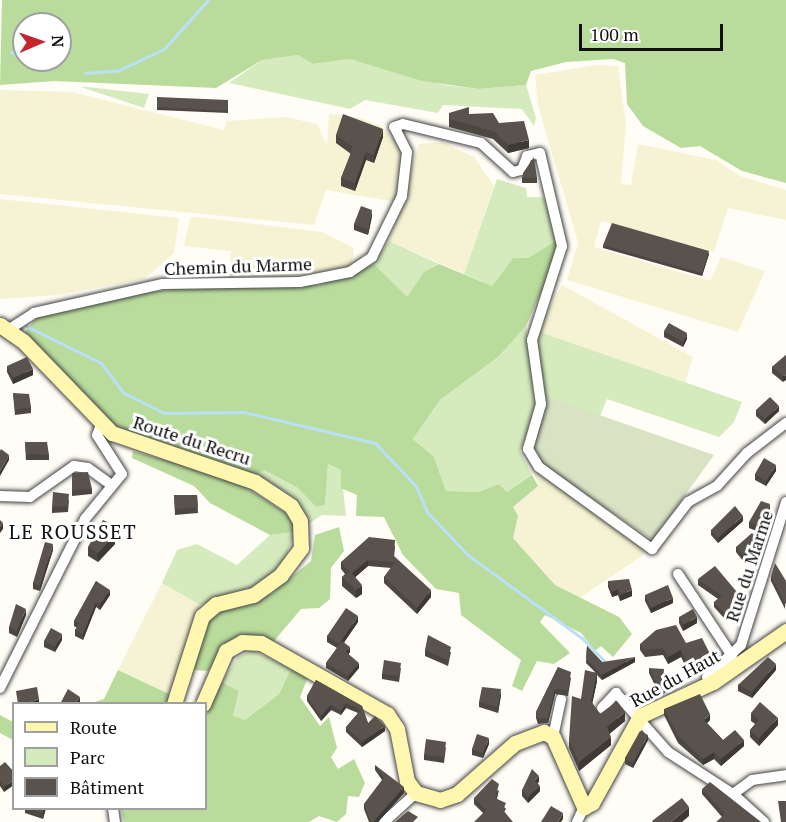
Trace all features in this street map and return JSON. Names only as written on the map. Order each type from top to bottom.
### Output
[{"type":"street","name":"Chemin du Marme","points":[[4,327],[34,313],[163,284],[300,282],[350,272],[372,257],[402,196],[409,170],[408,152],[394,132],[397,124],[481,143],[513,172],[522,170],[527,156],[540,153],[562,246],[534,327],[541,404],[528,449],[539,467],[652,549],[688,502],[717,486],[747,453],[786,423]]},
{"type":"street","name":"Route du Recru","points":[[4,327],[101,425],[131,442],[255,482],[291,506],[302,530],[297,556],[281,575],[253,595],[216,604],[202,616],[175,702]]},
{"type":"street","points":[[0,688],[85,519],[122,470],[97,435],[101,425]]},
{"type":"street","points":[[0,496],[30,497],[74,466],[88,468],[110,484]]},
{"type":"street","name":"Rue du Marme","points":[[696,690],[732,656],[752,612],[786,502]]},
{"type":"street","points":[[678,574],[732,656]]},
{"type":"street","name":"Rue du Haut","points":[[584,807],[592,803],[640,716],[696,690],[786,631]]},
{"type":"street","points":[[204,702],[226,651],[242,642],[261,643],[387,714],[397,729],[407,781],[416,793],[433,799],[450,797],[476,782],[522,738],[539,732],[553,737]]},
{"type":"street","points":[[602,708],[616,693],[640,716],[668,752],[734,794],[764,822]]},
{"type":"street","points":[[561,699],[553,737],[584,807],[577,822]]},
{"type":"street","points":[[734,794],[752,780],[786,775]]},
{"type":"street","points":[[384,822],[416,793]]},
{"type":"shaded area","points":[[596,65],[618,66],[626,124],[621,184],[631,185],[638,144],[716,160],[740,176],[786,190],[786,220],[728,208],[714,252],[601,221],[594,247],[710,281],[721,257],[765,271],[738,332],[567,280],[578,243],[538,105],[535,75]]},
{"type":"shaded area","points":[[0,90],[72,92],[224,130],[227,121],[286,117],[317,124],[327,145],[329,114],[357,117],[380,125],[403,150],[397,202],[326,190],[314,225],[0,194]]},
{"type":"shaded area","points":[[443,142],[474,157],[494,186],[464,274],[389,241],[419,144]]},
{"type":"shaded area","points":[[0,199],[179,218],[174,253],[144,279],[58,295],[0,299]]},
{"type":"shaded area","points":[[190,218],[322,232],[354,248],[351,268],[328,276],[229,278],[231,251],[184,246]]},
{"type":"shaded area","points":[[562,285],[693,357],[685,382],[537,331]]},
{"type":"shaded area","points":[[531,464],[646,547],[642,556],[578,599],[555,585],[513,538],[518,516],[512,507],[538,486]]},
{"type":"shaded area","points":[[162,583],[200,605],[169,694],[118,670]]},
{"type":"green space","points":[[2,0],[786,0],[786,183],[742,171],[700,146],[681,148],[643,126],[627,104],[625,63],[613,59],[566,62],[531,71],[526,85],[479,89],[422,81],[350,59],[313,64],[298,55],[262,60],[216,88],[54,81],[0,85]]},
{"type":"green space","points":[[298,55],[314,64],[350,59],[444,85],[479,89],[526,85],[536,118],[534,126],[522,109],[443,105],[438,113],[365,100],[350,109],[229,83],[262,60]]},
{"type":"green space","points":[[81,87],[87,87],[149,94],[144,108]]},
{"type":"green space","points":[[497,179],[526,188],[527,197],[542,197],[551,206],[557,240],[528,258],[513,258],[492,286],[464,274]]},
{"type":"green space","points":[[557,240],[556,258],[526,326],[498,357],[440,400],[413,439],[434,457],[446,491],[479,492],[499,484],[507,492],[532,475],[538,486],[513,507],[518,516],[513,538],[555,585],[619,617],[632,634],[613,657],[601,646],[595,651],[581,633],[545,615],[540,622],[570,653],[554,664],[537,661],[522,691],[512,686],[521,660],[461,615],[459,593],[436,589],[403,555],[384,517],[356,516],[357,495],[341,488],[341,470],[328,464],[325,505],[316,507],[298,488],[264,470],[257,475],[135,439],[95,413],[25,332],[39,315],[130,295],[189,287],[319,285],[374,264],[407,297],[424,272],[439,264],[492,286],[513,258],[528,258]]},
{"type":"green space","points":[[389,241],[439,264],[424,272],[407,298],[374,264]]},
{"type":"green space","points":[[526,326],[536,412],[520,451],[532,475],[507,492],[499,484],[479,492],[446,491],[434,457],[413,439],[440,400],[498,357]]},
{"type":"green space","points":[[537,331],[742,402],[734,422],[719,437],[607,399],[600,416],[548,397],[544,414]]},
{"type":"green space","points":[[548,397],[714,455],[653,540],[539,463],[531,443]]},
{"type":"green space","points":[[133,451],[235,480],[290,516],[295,532],[270,535],[210,503],[194,486],[132,458]]},
{"type":"green space","points":[[328,464],[341,470],[346,516],[322,515],[308,524],[295,498],[257,475],[264,470],[298,488],[316,507],[325,505]]},
{"type":"green space","points":[[339,527],[344,551],[331,568],[330,599],[319,608],[301,609],[274,641],[244,637],[228,642],[208,671],[194,670],[200,626],[215,612],[272,593],[311,561],[315,535]]},
{"type":"green space","points":[[295,532],[281,569],[258,588],[200,605],[162,583],[177,550],[197,544],[237,565],[270,535]]},
{"type":"green space","points":[[252,650],[291,669],[279,694],[245,720],[233,717],[239,691],[222,682],[238,657]]},
{"type":"green space","points":[[291,669],[308,677],[300,697],[320,726],[329,717],[337,748],[331,757],[338,769],[354,759],[365,783],[359,797],[348,796],[346,814],[337,822],[319,816],[309,822],[124,822],[121,810],[207,810],[207,712],[222,682],[239,691],[233,716],[245,720],[279,694]]},
{"type":"green space","points":[[118,670],[169,694],[169,702],[95,702],[104,699]]},
{"type":"green space","points":[[0,715],[12,721],[12,739],[0,733]]},
{"type":"building","points":[[157,97],[228,100],[228,111],[157,107]]},
{"type":"building","points":[[469,107],[469,114],[493,113],[499,123],[524,121],[529,140],[508,145],[493,131],[449,119],[449,113]]},
{"type":"building","points":[[343,114],[383,129],[374,155],[366,152],[355,183],[341,178],[353,147],[336,135]]},
{"type":"building","points":[[534,157],[537,178],[522,178],[523,173]]},
{"type":"building","points":[[361,206],[372,210],[368,230],[354,224]]},
{"type":"building","points":[[612,223],[709,251],[702,273],[603,245]]},
{"type":"building","points":[[669,323],[687,333],[683,342],[664,331]]},
{"type":"building","points":[[786,355],[786,375],[783,376],[772,367]]},
{"type":"building","points":[[27,357],[33,369],[13,378],[7,366]]},
{"type":"building","points":[[13,393],[29,394],[31,407],[15,410]]},
{"type":"building","points":[[770,397],[779,406],[765,419],[756,410]]},
{"type":"building","points":[[25,442],[47,442],[49,455],[26,454]]},
{"type":"building","points":[[1,449],[9,455],[0,471],[0,451]]},
{"type":"building","points":[[764,458],[776,465],[766,481],[755,474]]},
{"type":"building","points":[[88,472],[92,489],[72,490],[72,473]]},
{"type":"building","points":[[53,492],[69,494],[68,506],[52,507]]},
{"type":"building","points":[[174,495],[197,495],[198,507],[175,509]]},
{"type":"building","points":[[761,501],[770,504],[759,526],[749,522]]},
{"type":"building","points":[[735,506],[743,516],[718,538],[711,530]]},
{"type":"building","points":[[103,520],[113,525],[110,532],[115,535],[98,553],[88,547]]},
{"type":"building","points":[[752,533],[759,541],[743,555],[736,547]]},
{"type":"building","points":[[369,537],[395,540],[394,556],[431,590],[417,608],[384,577],[395,562],[368,560],[352,573],[341,562]]},
{"type":"building","points":[[45,542],[53,544],[40,586],[33,583]]},
{"type":"building","points":[[775,563],[786,581],[785,604],[771,576]]},
{"type":"building","points":[[715,566],[742,598],[724,613],[714,602],[722,596],[698,579]]},
{"type":"building","points":[[350,571],[362,585],[356,590],[342,577]]},
{"type":"building","points":[[629,579],[632,590],[620,595],[618,589],[612,592],[608,581]]},
{"type":"building","points":[[96,581],[110,590],[100,604],[96,602],[83,634],[75,630],[79,623],[74,621]]},
{"type":"building","points":[[668,585],[673,598],[651,608],[645,595]]},
{"type":"building","points":[[16,604],[26,609],[17,631],[9,627]]},
{"type":"building","points":[[346,608],[358,616],[339,644],[327,636]]},
{"type":"building","points":[[693,609],[697,617],[683,625],[679,617]]},
{"type":"building","points":[[676,625],[686,643],[702,638],[711,656],[692,673],[681,650],[668,657],[663,648],[645,650],[640,644],[656,630]]},
{"type":"building","points":[[51,628],[62,634],[55,647],[44,641]]},
{"type":"building","points":[[428,635],[451,647],[448,660],[425,650]]},
{"type":"building","points":[[342,641],[350,647],[346,652],[359,663],[348,676],[326,663]]},
{"type":"building","points":[[587,646],[602,662],[635,657],[602,675],[586,658]]},
{"type":"building","points":[[768,657],[776,664],[752,692],[738,685]]},
{"type":"building","points":[[384,660],[401,663],[399,676],[382,674]]},
{"type":"building","points":[[558,667],[571,672],[568,690],[555,689],[548,718],[538,718],[536,712]]},
{"type":"building","points":[[649,668],[664,669],[663,681],[675,679],[660,690]]},
{"type":"building","points":[[585,670],[597,673],[591,701],[600,714],[617,701],[625,712],[607,727],[611,737],[579,762],[569,740],[572,696],[581,699]]},
{"type":"building","points":[[316,680],[362,706],[368,723],[375,716],[385,726],[362,742],[346,727],[361,710],[346,703],[341,711],[331,705],[321,716],[307,696]]},
{"type":"building","points":[[37,687],[39,699],[18,702],[16,691]]},
{"type":"building","points":[[482,687],[501,689],[498,707],[479,702]]},
{"type":"building","points":[[68,689],[80,697],[76,702],[61,702]]},
{"type":"building","points":[[700,694],[710,714],[704,720],[723,740],[735,730],[744,740],[721,759],[714,752],[703,759],[678,736],[664,709]]},
{"type":"building","points":[[760,702],[778,718],[759,738],[750,730],[759,720],[751,713]]},
{"type":"building","points":[[640,731],[648,735],[633,763],[625,758]]},
{"type":"building","points":[[477,734],[489,738],[483,753],[472,749]]},
{"type":"building","points":[[426,739],[446,742],[444,757],[424,755]]},
{"type":"building","points":[[5,762],[12,770],[12,781],[4,787],[0,781],[0,766]]},
{"type":"building","points":[[375,765],[404,787],[371,822],[364,804],[384,778]]},
{"type":"building","points":[[532,769],[539,776],[535,780],[540,786],[528,797],[522,790]]},
{"type":"building","points":[[492,779],[499,784],[495,798],[506,803],[503,810],[513,822],[474,822],[486,810],[474,798]]},
{"type":"building","points":[[710,782],[761,822],[716,822],[725,814],[702,789]]},
{"type":"building","points":[[682,798],[689,807],[671,822],[652,821]]},
{"type":"building","points":[[778,801],[786,801],[786,822],[781,822]]},
{"type":"building","points":[[551,806],[563,813],[558,822],[541,822]]},
{"type":"building","points":[[408,811],[418,817],[413,822],[395,822]]},
{"type":"waterway","points":[[85,73],[117,71],[164,49],[208,0]]},
{"type":"waterway","points":[[26,326],[101,363],[124,393],[164,413],[244,412],[375,443],[416,486],[427,512],[468,555],[583,639],[606,663]]},
{"type":"district","name":"LE ROUSSET","points":[[73,531]]}]
